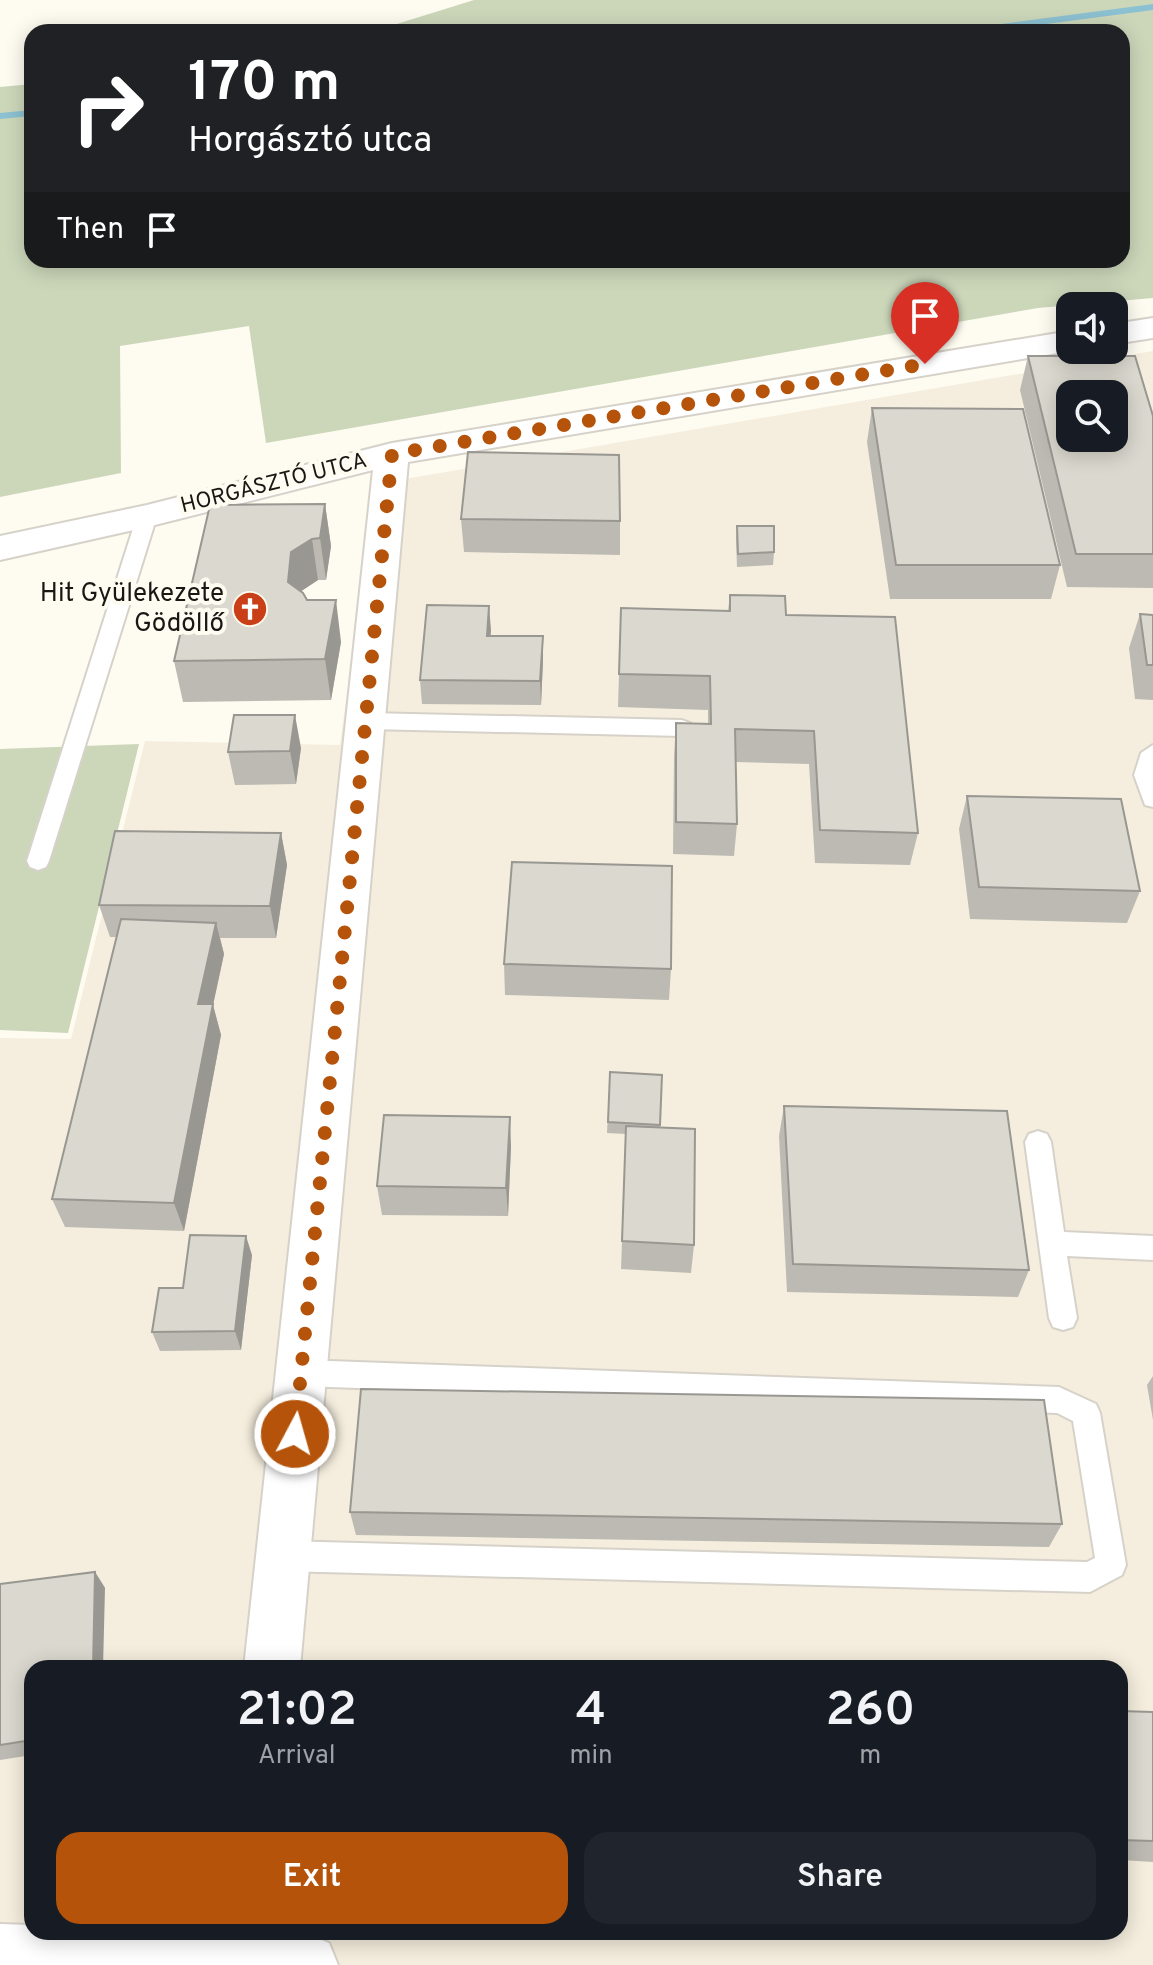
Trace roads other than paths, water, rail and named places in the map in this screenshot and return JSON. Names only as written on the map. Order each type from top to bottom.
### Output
[{"type":"street","points":[[1128,332],[1153,328]]},
{"type":"street","name":"HORGÁSZTÓ UTCA","points":[[0,548],[147,516],[392,454],[1056,343]]},
{"type":"street","points":[[273,1660],[392,454]]},
{"type":"street","points":[[0,1955],[93,1962],[244,1947],[307,1965]]},
{"type":"lane","points":[[38,861],[147,516]]},
{"type":"lane","points":[[368,721],[682,728]]},
{"type":"lane","points":[[1153,753],[1144,771],[1153,799]]},
{"type":"lane","points":[[1038,1142],[1063,1318]]},
{"type":"lane","points":[[1052,1243],[1153,1248]]},
{"type":"lane","points":[[283,1556],[1090,1577],[1111,1565],[1086,1413],[1059,1400],[302,1373]]},
{"type":"waterway","points":[[1024,24],[1153,7]]},
{"type":"waterway","points":[[0,116],[24,114]]},
{"type":"place","name":"Hit Gyülekezete Gödöllő","points":[[250,609]]}]
